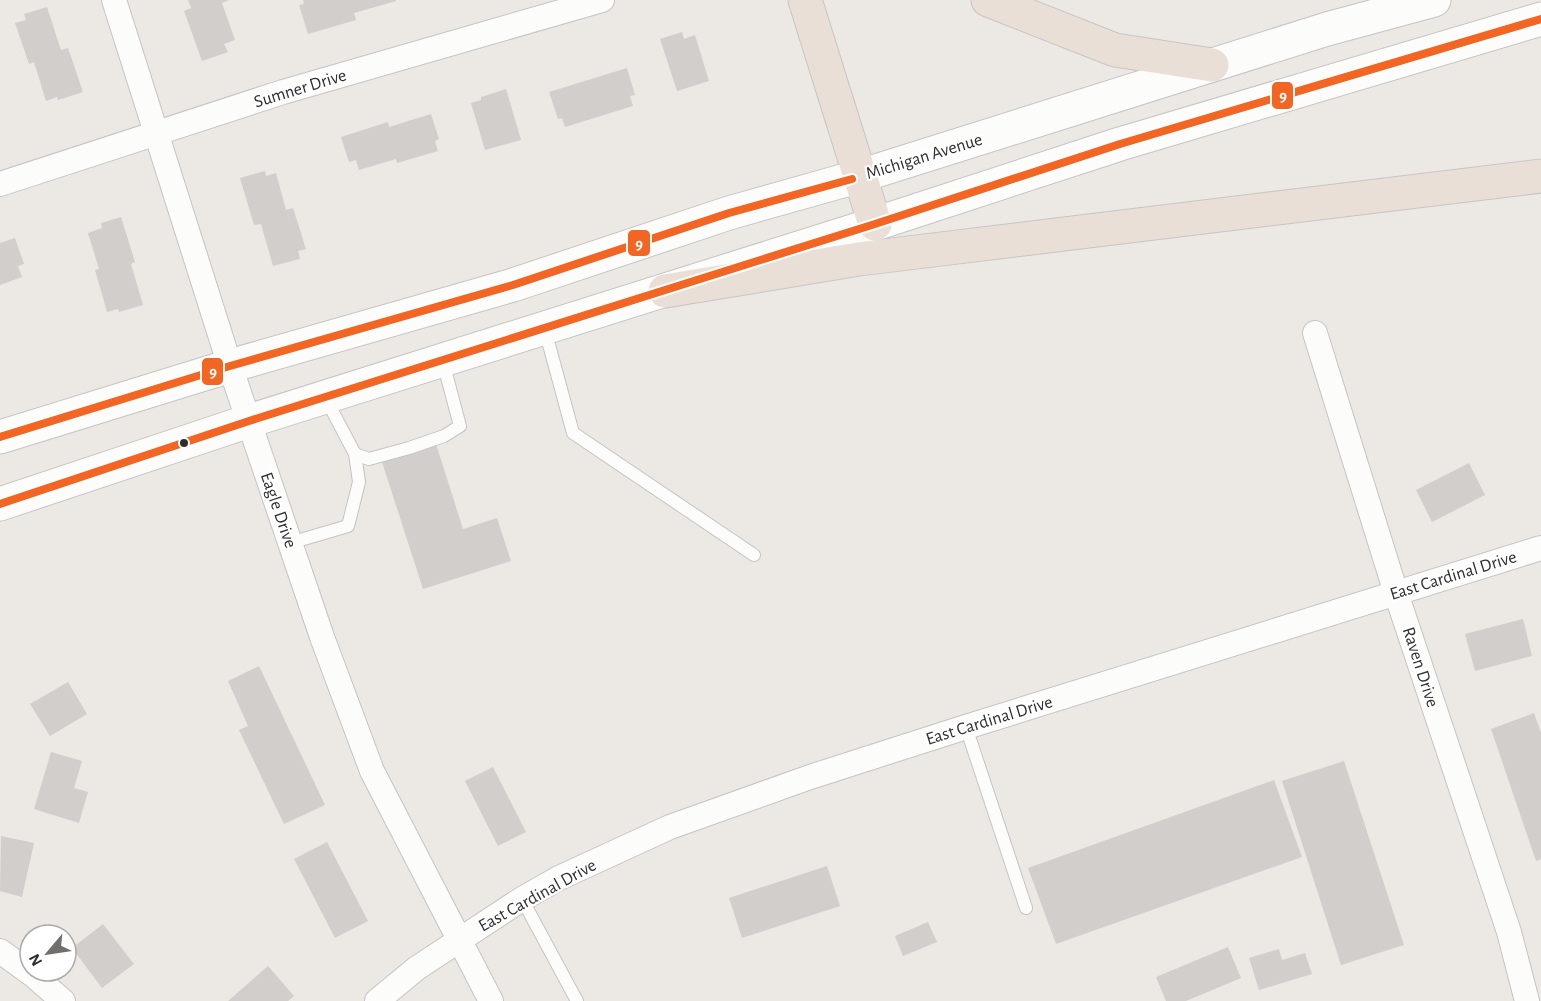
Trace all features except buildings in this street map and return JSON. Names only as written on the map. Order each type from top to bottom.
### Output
[{"type":"highway","points":[[805,0],[875,224]]},
{"type":"highway","points":[[988,0],[1115,50],[1212,65]]},
{"type":"highway","points":[[665,291],[859,259],[1541,176]]},
{"type":"main road","name":"Michigan Avenue","points":[[0,437],[230,366],[513,285],[729,213],[860,176],[1327,29],[1434,0]]},
{"type":"main road","points":[[0,504],[249,421],[665,291],[1120,144],[1541,19]]},
{"type":"street","name":"Eagle Drive","points":[[114,0],[230,366],[322,637],[372,771],[490,1001]]},
{"type":"street","name":"Sumner Drive","points":[[0,184],[284,92],[602,0]]},
{"type":"street","name":"Raven Drive","points":[[1315,333],[1396,593],[1509,932],[1527,1001]]},
{"type":"street","name":"East Cardinal Drive","points":[[377,1001],[417,968],[522,899],[559,878],[670,827],[810,777],[966,726],[1541,548]]},
{"type":"street","points":[[0,951],[63,1001]]},
{"type":"lane","points":[[545,329],[573,433],[754,555]]},
{"type":"lane","points":[[355,454],[369,459],[444,436],[460,426],[443,361]]},
{"type":"lane","points":[[290,543],[348,526],[359,482],[355,454],[325,397]]},
{"type":"lane","points":[[966,726],[1026,908]]},
{"type":"lane","points":[[522,899],[577,1001]]},
{"type":"transit line","name":"9","points":[[0,504],[249,421],[875,224],[1120,144],[1541,19]]},
{"type":"transit line","name":"9","points":[[0,437],[230,366],[513,285],[729,213],[852,179]]}]
